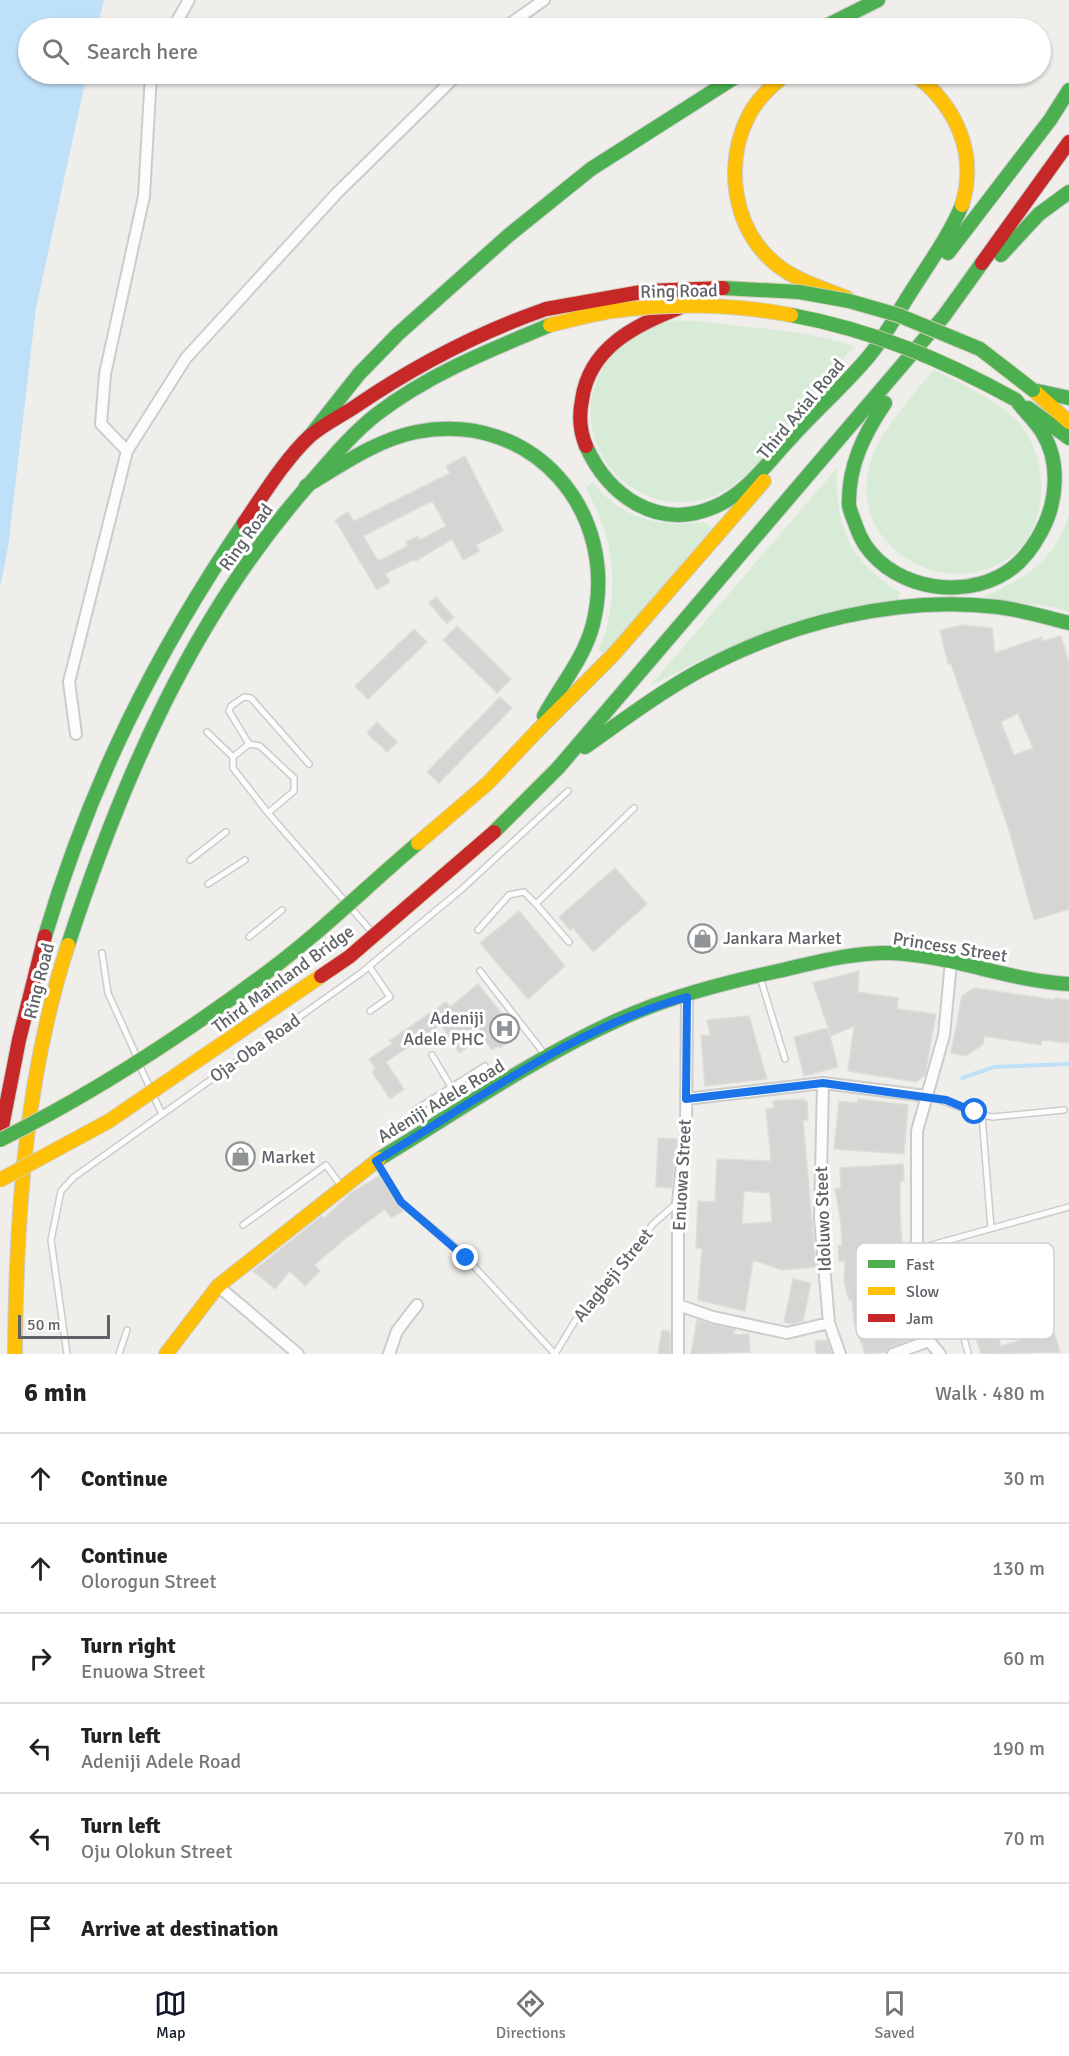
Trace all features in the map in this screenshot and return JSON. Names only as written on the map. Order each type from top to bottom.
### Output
[{"type":"main road","points":[[842,18],[878,0]]},
{"type":"main road","name":"Ring Road","points":[[0,1138],[13,1057],[41,943],[72,847],[108,758],[176,626],[240,526],[359,374],[398,334],[509,235],[591,169],[725,84]]},
{"type":"main road","points":[[775,84],[754,105],[736,146],[733,165],[741,210],[748,229],[771,260],[796,277],[855,302]]},
{"type":"main road","points":[[679,308],[648,320],[611,343],[596,361],[584,382],[580,398],[581,432],[591,461],[601,475],[613,490],[631,503],[667,513],[689,513],[716,507],[742,488],[872,353],[950,231],[964,199],[968,164],[960,131],[947,103],[928,84]]},
{"type":"main road","name":"Third Axial Road","points":[[536,732],[614,654],[872,353],[1050,120],[1069,90]]},
{"type":"main road","points":[[1016,400],[1043,434],[1055,474],[1054,505],[1045,532],[1030,553],[1012,570],[989,581],[967,587],[932,586],[911,582],[872,558],[854,531],[849,510],[851,475],[866,432],[944,316],[1069,142]]},
{"type":"main road","points":[[559,766],[944,316],[1039,214],[1069,192]]},
{"type":"main road","name":"Ring Road","points":[[310,436],[388,383],[454,344],[546,309],[599,296],[690,286],[800,292],[855,302],[924,324],[989,354],[1069,422]]},
{"type":"main road","name":"Ring Road","points":[[15,1354],[14,1309],[18,1211],[41,1048],[74,914],[152,722],[211,619],[256,550],[306,486],[356,432],[422,384],[480,354],[550,325],[620,310],[679,308],[748,309],[840,322],[903,343],[977,377],[1016,400],[1069,438]]},
{"type":"main road","points":[[1033,390],[1069,398]]},
{"type":"main road","points":[[306,486],[385,443],[417,432],[455,429],[495,435],[518,445],[538,456],[574,492],[595,536],[599,594],[594,623],[580,656],[555,694],[536,732]]},
{"type":"main road","points":[[559,766],[634,712],[699,670],[796,631],[882,608],[917,604],[990,606],[1069,623]]},
{"type":"main road","name":"Third Mainland Bridge","points":[[0,1138],[42,1119],[182,1034],[264,975],[488,783],[536,732]]},
{"type":"main road","name":"Third Mainland Bridge","points":[[0,1180],[109,1121],[350,957],[486,840],[559,766]]},
{"type":"main road","name":"Princess Street","points":[[687,997],[759,975],[830,959],[890,953],[951,962],[1050,983],[1069,984]]},
{"type":"main road","name":"Adeniji Adele Road","points":[[166,1354],[218,1286],[376,1161],[547,1057],[618,1020],[687,997]]},
{"type":"street","points":[[179,18],[189,0]]},
{"type":"street","points":[[518,18],[544,0]]},
{"type":"street","points":[[127,451],[101,424],[105,374],[144,196],[150,84]]},
{"type":"street","points":[[76,734],[69,682],[127,451],[186,358],[337,193],[448,84]]},
{"type":"street","points":[[917,1243],[917,1131],[944,1035],[951,962]]},
{"type":"street","name":"Enuowa Street","points":[[678,1354],[678,1202],[686,1099],[687,997]]},
{"type":"street","points":[[686,1099],[823,1083],[926,1096]]},
{"type":"street","name":"Idoluwo Steet","points":[[823,1083],[820,1218],[829,1323],[840,1354]]},
{"type":"street","points":[[218,1286],[298,1354]]},
{"type":"street","points":[[389,1354],[397,1331],[417,1305]]},
{"type":"street","points":[[678,1305],[713,1317],[787,1333],[829,1323]]},
{"type":"street","points":[[893,1354],[929,1341],[940,1354]]},
{"type":"lane","points":[[268,813],[294,790],[294,778],[260,746],[249,744],[229,711],[231,706],[244,697],[251,698],[309,764]]},
{"type":"lane","points":[[207,732],[233,757],[233,768],[268,813],[388,951]]},
{"type":"lane","points":[[233,757],[249,744]]},
{"type":"lane","name":"Oja-Oba Road","points":[[67,1354],[51,1240],[61,1191],[74,1177],[369,966],[462,889],[568,791]]},
{"type":"lane","points":[[536,904],[634,808]]},
{"type":"lane","points":[[190,860],[226,832]]},
{"type":"lane","points":[[208,884],[245,860]]},
{"type":"lane","points":[[478,930],[509,895],[524,892],[569,942]]},
{"type":"lane","points":[[249,937],[282,910]]},
{"type":"lane","points":[[102,953],[108,993],[162,1114]]},
{"type":"lane","points":[[369,966],[390,997],[369,1011]]},
{"type":"lane","points":[[480,971],[547,1057]]},
{"type":"lane","points":[[759,975],[785,1059]]},
{"type":"lane","points":[[432,1055],[464,1108]]},
{"type":"lane","points":[[412,1112],[485,1066]]},
{"type":"lane","points":[[926,1096],[946,1100],[982,1116],[1015,1116],[1064,1110]]},
{"type":"lane","points":[[982,1116],[991,1228]]},
{"type":"lane","points":[[376,1161],[401,1202],[458,1249],[555,1354]]},
{"type":"lane","points":[[243,1225],[326,1165],[342,1188]]},
{"type":"lane","name":"Alagbeji Street","points":[[555,1354],[575,1321],[612,1281],[653,1224],[678,1202]]},
{"type":"lane","points":[[938,1243],[1069,1207]]},
{"type":"lane","points":[[119,1354],[127,1330]]},
{"type":"green space","points":[[666,321],[703,322],[783,331],[826,338],[854,346],[760,462],[722,492],[708,498],[678,502],[651,497],[628,484],[609,466],[596,442],[591,416],[594,389],[618,345]]},
{"type":"green space","points":[[933,370],[966,386],[1006,411],[1027,435],[1036,454],[1041,495],[1037,516],[1030,534],[1018,551],[1001,563],[976,572],[951,573],[926,568],[904,557],[886,540],[873,519],[867,495],[869,468],[873,454],[887,428]]},
{"type":"green space","points":[[837,468],[839,508],[849,541],[857,555],[869,568],[901,593],[898,600],[709,656],[650,686]]},
{"type":"green space","points":[[593,482],[616,505],[642,518],[672,523],[704,522],[712,528],[604,654],[599,650],[610,609],[612,567],[603,527],[585,488]]},
{"type":"green space","points":[[1069,512],[1069,612],[1053,607],[982,597],[997,591],[1037,566],[1057,542]]},
{"type":"water","points":[[0,0],[104,0],[100,18],[18,18],[18,84],[85,84],[36,308],[8,547],[0,588]]},
{"type":"building","points":[[465,456],[503,531],[476,545],[480,551],[463,560],[452,539],[416,561],[415,559],[385,574],[390,582],[377,590],[335,520],[348,512],[354,521],[450,473],[446,466]],"holes":[[[432,501],[446,526],[420,540],[418,536],[406,542],[408,546],[378,561],[363,536]]]},
{"type":"building","points":[[436,597],[454,617],[447,624],[429,603]]},
{"type":"building","points":[[963,625],[992,628],[995,653],[1042,637],[1043,641],[1061,636],[1069,663],[1069,909],[1034,920],[1008,827],[951,664],[948,664],[940,630]],"holes":[[[1018,713],[1033,748],[1014,755],[1001,722]]]},
{"type":"building","points":[[457,626],[511,679],[497,693],[443,640]]},
{"type":"building","points":[[414,629],[427,642],[368,699],[355,686]]},
{"type":"building","points":[[500,697],[512,708],[439,783],[427,772]]},
{"type":"building","points":[[377,722],[397,742],[387,752],[367,733]]},
{"type":"building","points":[[615,868],[647,904],[593,952],[573,928],[570,930],[559,917]]},
{"type":"building","points":[[519,911],[565,966],[528,999],[480,943]]},
{"type":"building","points":[[859,971],[858,992],[898,998],[897,1009],[936,1014],[925,1075],[916,1082],[848,1071],[854,1026],[831,1036],[813,983]]},
{"type":"building","points":[[478,984],[518,1034],[500,1048],[498,1046],[492,1050],[482,1037],[459,1053],[441,1025],[386,1062],[404,1089],[390,1099],[372,1072],[376,1069],[369,1059],[393,1043],[389,1041],[446,1002],[450,1007]]},
{"type":"building","points":[[974,988],[1069,1000],[1069,1043],[1042,1040],[1041,1045],[984,1036],[983,1044],[966,1056],[951,1053],[962,996]]},
{"type":"building","points":[[749,1016],[767,1079],[705,1086],[701,1036],[710,1035],[707,1020]]},
{"type":"building","points":[[828,1028],[838,1067],[804,1076],[794,1037]]},
{"type":"building","points":[[803,1099],[807,1102],[808,1120],[803,1120],[816,1267],[782,1270],[753,1260],[745,1311],[698,1300],[702,1248],[696,1248],[698,1201],[715,1202],[717,1159],[771,1161],[766,1109],[774,1108],[773,1101]],"holes":[[[744,1191],[770,1193],[772,1222],[742,1224]]]},
{"type":"building","points":[[858,1099],[908,1105],[904,1154],[834,1149],[839,1101],[857,1103]]},
{"type":"building","points":[[658,1138],[677,1139],[672,1188],[656,1187]]},
{"type":"building","points":[[903,1164],[904,1181],[900,1181],[902,1243],[856,1243],[856,1328],[852,1300],[849,1300],[844,1282],[845,1261],[839,1261],[838,1246],[842,1246],[841,1223],[835,1189],[841,1188],[840,1168]]},
{"type":"building","points":[[379,1176],[403,1211],[391,1218],[385,1209],[346,1238],[314,1265],[320,1271],[305,1286],[290,1271],[275,1289],[253,1271],[322,1216],[324,1218],[351,1193]]},
{"type":"building","points":[[793,1279],[811,1283],[803,1321],[793,1324],[784,1322]]},
{"type":"building","points":[[697,1320],[735,1329],[733,1335],[749,1334],[750,1352],[691,1354]]},
{"type":"building","points":[[662,1330],[670,1332],[670,1354],[658,1354]]},
{"type":"building","points":[[1054,1332],[1060,1352],[981,1354],[976,1339],[999,1339],[1001,1346],[1025,1339],[1054,1339]]},
{"type":"building","points":[[860,1339],[913,1339],[890,1347],[886,1352],[865,1354]]},
{"type":"building","points":[[827,1340],[832,1354],[816,1354],[815,1341]]},
{"type":"waterway","points":[[962,1078],[994,1067],[1069,1064]]},
{"type":"traffic: fast","points":[[842,18],[878,0]]},
{"type":"traffic: fast","points":[[310,436],[359,374],[398,334],[509,235],[591,169],[724,84]]},
{"type":"traffic: fast","points":[[948,253],[1050,120],[1069,90]]},
{"type":"traffic: fast","points":[[1001,255],[1039,214],[1069,192]]},
{"type":"traffic: fast","points":[[586,446],[607,480],[621,494],[637,504],[673,515],[693,513],[726,501],[756,477],[869,356],[937,252],[962,205]]},
{"type":"traffic: fast","points":[[558,768],[944,316],[982,263]]},
{"type":"traffic: fast","points":[[723,288],[799,292],[849,301],[898,315],[980,349],[1033,390]]},
{"type":"traffic: fast","points":[[791,315],[850,329],[907,348],[935,359],[1016,400]]},
{"type":"traffic: fast","points":[[68,945],[111,823],[164,705],[227,593],[264,540],[339,450],[377,414],[439,375],[550,325]]},
{"type":"traffic: fast","points":[[1033,390],[1069,398]]},
{"type":"traffic: fast","points":[[885,403],[870,427],[854,464],[849,505],[856,526],[865,545],[879,561],[895,573],[915,582],[957,587],[978,584],[998,577],[1017,564],[1037,539],[1051,508],[1055,482],[1052,456],[1042,432],[1016,400]]},
{"type":"traffic: fast","points":[[1028,408],[1069,438]]},
{"type":"traffic: fast","points":[[306,486],[359,454],[387,441],[416,432],[458,429],[497,437],[530,453],[558,477],[580,508],[593,544],[598,583],[593,624],[589,636],[578,660],[544,716]]},
{"type":"traffic: fast","points":[[45,936],[83,826],[128,722],[182,621],[244,523]]},
{"type":"traffic: fast","points":[[585,747],[655,698],[699,671],[769,639],[844,616],[882,609],[960,604],[1007,608],[1069,623]]},
{"type":"traffic: fast","points":[[494,832],[558,768]]},
{"type":"traffic: fast","points":[[0,1140],[102,1084],[231,999],[302,945],[418,843]]},
{"type":"traffic: fast","points":[[379,1159],[526,1068],[587,1035],[656,1004],[737,980],[862,954],[890,953],[935,958],[1024,978],[1069,984]]},
{"type":"traffic: slow","points":[[775,84],[757,103],[741,134],[736,154],[735,174],[742,214],[750,233],[777,265],[802,280],[847,298]]},
{"type":"traffic: slow","points":[[926,84],[952,116],[965,149],[966,186],[962,205]]},
{"type":"traffic: slow","points":[[550,325],[605,312],[657,307],[725,307],[791,315]]},
{"type":"traffic: slow","points":[[1033,390],[1069,422]]},
{"type":"traffic: slow","points":[[536,732],[614,654],[764,481]]},
{"type":"traffic: slow","points":[[418,843],[488,783],[536,732]]},
{"type":"traffic: slow","points":[[15,1354],[18,1251],[26,1148],[42,1045],[53,995],[68,945]]},
{"type":"traffic: slow","points":[[0,1180],[109,1121],[321,976]]},
{"type":"traffic: slow","points":[[166,1354],[218,1286],[379,1159]]},
{"type":"traffic: jam","points":[[982,263],[1069,142]]},
{"type":"traffic: jam","points":[[546,309],[647,291],[723,288]]},
{"type":"traffic: jam","points":[[586,446],[581,429],[581,406],[586,382],[594,366],[604,353],[631,331],[679,308]]},
{"type":"traffic: jam","points":[[244,523],[292,455],[321,428],[401,377],[448,351],[471,339],[546,309]]},
{"type":"traffic: jam","points":[[321,976],[349,957],[494,832]]},
{"type":"traffic: jam","points":[[0,1137],[19,1040],[45,936]]},
{"type":"place","name":"Jankara Market","points":[[702,938]]},
{"type":"place","name":"Adeniji Adele PHC","points":[[505,1028]]},
{"type":"place","name":"Market","points":[[240,1157]]},
{"type":"route","points":[[466,1258],[401,1202],[376,1161],[564,1047],[618,1020],[656,1005],[687,997],[686,1099],[823,1083],[926,1096],[946,1100],[975,1112]]}]
